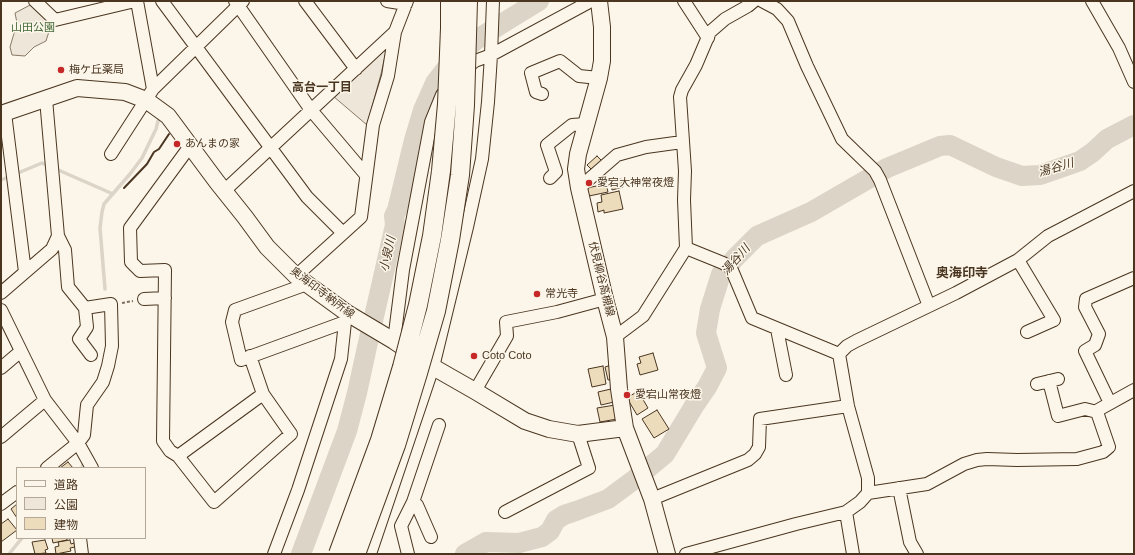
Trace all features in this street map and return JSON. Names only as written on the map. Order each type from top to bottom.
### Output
[{"type":"highway","points":[[338,554],[380,440],[418,305],[441,171],[446,111],[450,1]]},
{"type":"highway","points":[[356,554],[396,445],[418,373],[438,296],[450,240],[460,175],[465,105],[468,1]]},
{"type":"main road","name":"伏見柳谷高槻線","points":[[599,1],[602,27],[602,61],[578,154],[576,169],[579,188],[615,337],[619,389],[625,428],[652,499],[667,554]]},
{"type":"main road","name":"奥海印寺納所線","points":[[3,114],[77,88],[149,94],[168,116],[267,246],[301,280],[349,318],[391,339],[433,367],[526,421],[549,429],[578,434],[625,428]]},
{"type":"street","points":[[36,1],[56,20],[136,1],[149,94]]},
{"type":"street","points":[[162,1],[307,198],[343,233]]},
{"type":"street","points":[[305,1],[356,69]]},
{"type":"street","points":[[349,318],[241,360],[232,322],[235,310],[301,280],[343,233],[361,217],[373,125],[388,76],[395,32],[407,3],[387,1]]},
{"type":"street","points":[[391,339],[431,122],[442,95],[457,75],[475,61],[591,1]]},
{"type":"street","points":[[684,1],[708,38]]},
{"type":"street","points":[[615,337],[643,316],[686,248],[684,200],[685,171],[680,96],[682,90],[696,65],[710,32],[725,19],[754,1]]},
{"type":"street","points":[[762,1],[781,5],[807,66],[842,139],[877,176],[929,306]]},
{"type":"street","points":[[1092,1],[1119,48],[1131,65],[1134,82]]},
{"type":"street","points":[[111,154],[149,94],[239,2],[311,110],[366,175]]},
{"type":"street","points":[[370,554],[433,367],[467,227],[482,159],[488,102],[492,3]]},
{"type":"street","points":[[224,191],[395,32]]},
{"type":"street","points":[[542,94],[536,92],[531,73],[560,61],[579,76],[598,78]]},
{"type":"street","points":[[46,99],[58,236],[65,250],[68,287],[85,308],[87,327],[79,338],[91,355]]},
{"type":"street","points":[[3,114],[25,272]]},
{"type":"street","points":[[550,178],[556,172],[547,145],[572,125],[586,124]]},
{"type":"street","points":[[579,188],[618,155],[646,147],[682,142]]},
{"type":"street","points":[[190,146],[130,228],[131,262],[140,271],[165,270],[163,441],[170,451],[178,456],[214,502],[291,434],[263,394],[250,356]]},
{"type":"street","points":[[839,354],[847,346],[856,341],[956,293],[1018,260],[1048,236],[1134,191]]},
{"type":"street","points":[[1,293],[52,249],[58,236]]},
{"type":"street","points":[[686,248],[727,266],[752,318],[839,354]]},
{"type":"street","points":[[1018,260],[1054,320],[1027,332]]},
{"type":"street","points":[[1110,403],[1085,351],[1095,345],[1100,334],[1085,307],[1086,299],[1134,278]]},
{"type":"street","points":[[144,299],[165,298]]},
{"type":"street","points":[[476,391],[507,336],[506,322],[557,312],[605,299]]},
{"type":"street","points":[[48,467],[78,443],[84,435],[87,405],[103,382],[108,366],[112,346],[112,304],[85,308]]},
{"type":"street","points":[[1,310],[45,400],[78,443],[91,467]]},
{"type":"street","points":[[274,554],[298,490],[341,359],[349,318]]},
{"type":"street","points":[[777,329],[786,375]]},
{"type":"street","points":[[1,368],[21,351]]},
{"type":"street","points":[[839,354],[848,406],[868,478],[868,493]]},
{"type":"street","points":[[1037,384],[1053,380],[1058,416],[1085,410],[1097,412]]},
{"type":"street","points":[[1097,412],[1098,410],[1134,390]]},
{"type":"street","points":[[178,456],[263,394]]},
{"type":"street","points":[[1,437],[45,400]]},
{"type":"street","points":[[652,499],[748,460],[755,454],[759,447],[760,419],[848,406]]},
{"type":"street","points":[[686,554],[846,512],[860,502],[868,493],[927,484],[964,464],[977,460],[1077,459],[1103,452],[1109,447],[1097,412]]},
{"type":"street","points":[[408,554],[401,526],[413,502],[439,425]]},
{"type":"street","points":[[505,512],[589,468],[578,434]]},
{"type":"street","points":[[899,488],[910,542],[917,554]]},
{"type":"street","points":[[1,504],[16,493]]},
{"type":"street","points":[[413,502],[417,505],[431,537]]},
{"type":"street","points":[[846,512],[853,554]]},
{"type":"street","points":[[80,539],[82,554]]},
{"type":"path","points":[[112,304],[144,299]]},
{"type":"green space","name":"山田公園","points":[[32,4],[52,22],[46,41],[34,47],[25,56],[12,55],[10,47],[17,23],[15,13]]},
{"type":"green space","points":[[387,47],[381,74],[367,125],[333,96]]},
{"type":"building","points":[[597,156],[604,163],[594,172],[587,165]]},
{"type":"building","points":[[621,179],[623,187],[612,190],[611,181]]},
{"type":"building","points":[[606,184],[608,192],[589,196],[587,188]]},
{"type":"building","points":[[619,191],[623,209],[604,213],[604,210],[598,212],[597,203],[602,202],[601,195]]},
{"type":"building","points":[[653,353],[658,370],[640,375],[637,364],[641,363],[639,357]]},
{"type":"building","points":[[611,365],[615,379],[608,380],[605,367]]},
{"type":"building","points":[[603,366],[606,384],[592,387],[588,369]]},
{"type":"building","points":[[611,389],[614,402],[601,405],[598,392]]},
{"type":"building","points":[[638,391],[648,408],[637,415],[627,398]]},
{"type":"building","points":[[615,405],[617,419],[600,422],[597,408]]},
{"type":"building","points":[[657,410],[669,429],[654,438],[642,419]]},
{"type":"building","points":[[68,462],[72,467],[61,467]]},
{"type":"building","points":[[16,505],[16,516],[11,509]]},
{"type":"building","points":[[8,519],[16,531],[1,542],[1,524]]},
{"type":"building","points":[[52,539],[67,539],[67,540],[53,543]]},
{"type":"building","points":[[45,540],[48,549],[45,550],[46,553],[35,554],[32,542]]},
{"type":"building","points":[[70,540],[71,544],[74,543],[75,547],[70,548],[71,551],[56,554],[55,547],[59,546],[58,542]]},
{"type":"waterway","name":"小泉川","points":[[301,554],[347,431],[395,225],[394,216],[397,210],[423,110],[435,83],[449,65],[476,40],[539,1]]},
{"type":"waterway","points":[[105,289],[100,228],[104,204],[142,158],[156,129],[158,121]]},
{"type":"waterway","name":"湯谷川","points":[[465,554],[486,542],[519,543],[542,537],[550,531],[556,520],[564,515],[608,499],[665,454],[707,387],[717,368],[706,333],[710,309],[721,274],[757,236],[811,212],[887,168],[940,146],[950,145],[996,167],[1022,176],[1040,175],[1080,161],[1093,152],[1107,139],[1134,125]]},
{"type":"waterway","points":[[1,180],[42,163],[50,167]]},
{"type":"waterway","points":[[56,169],[113,194]]},
{"type":"waterway","points":[[82,467],[83,463]]},
{"type":"waterway","points":[[9,554],[21,539]]},
{"type":"wall","points":[[124,188],[147,164],[154,152],[159,149],[169,134]]},
{"type":"place","name":"梅ケ丘薬局","points":[[61,70]]},
{"type":"place","name":"あんまの家","points":[[177,144]]},
{"type":"place","name":"愛宕大神常夜燈","points":[[589,183]]},
{"type":"place","name":"常光寺","points":[[537,294]]},
{"type":"place","name":"Coto Coto","points":[[474,356]]},
{"type":"place","name":"愛宕山常夜燈","points":[[627,395]]},
{"type":"district","name":"高台一丁目","points":[[322,88]]},
{"type":"district","name":"奥海印寺","points":[[962,273]]}]
